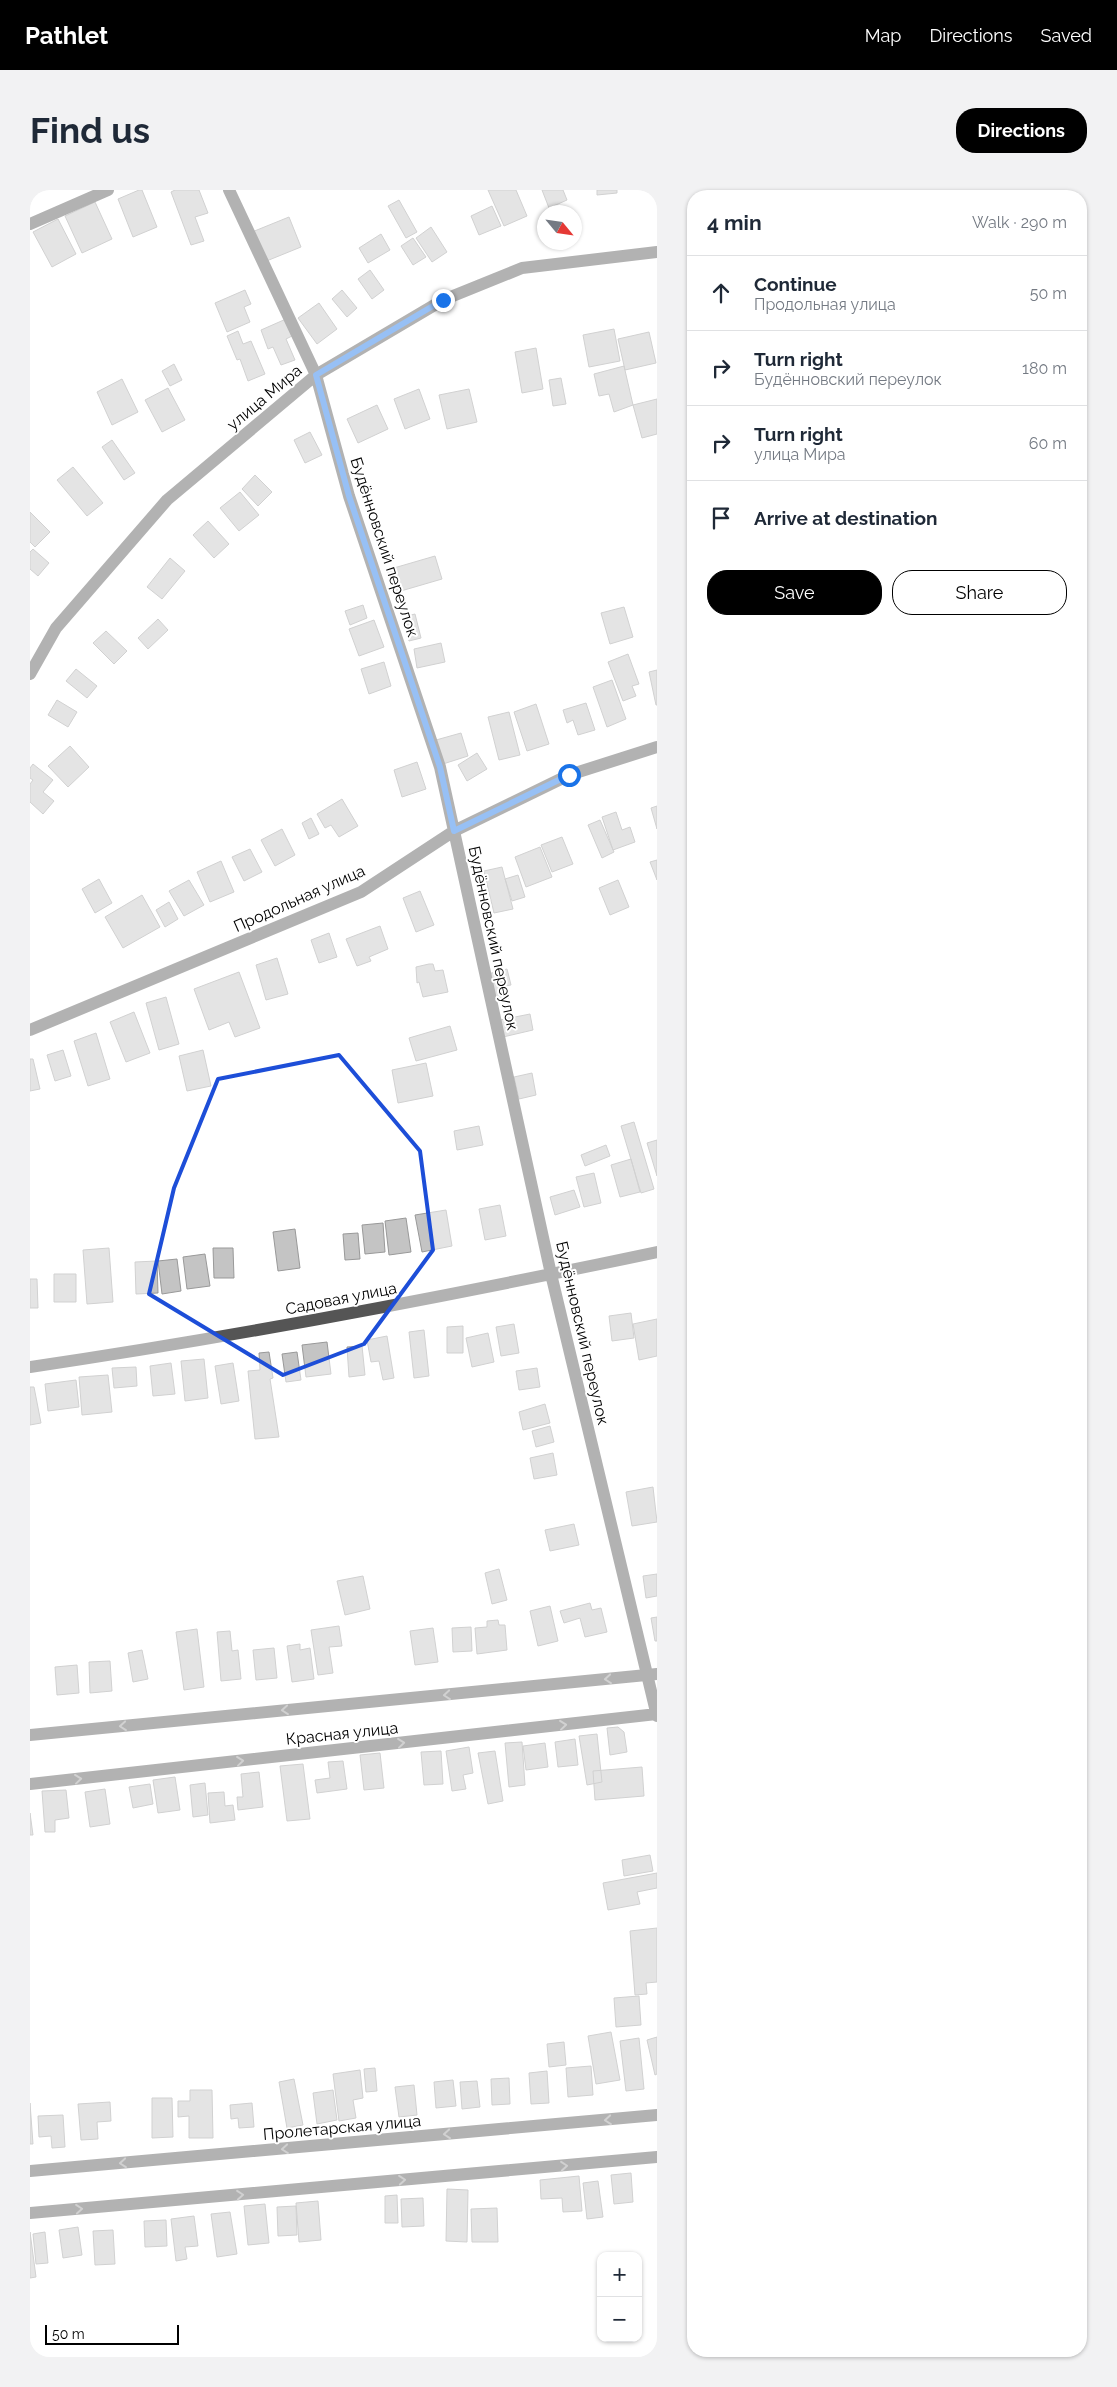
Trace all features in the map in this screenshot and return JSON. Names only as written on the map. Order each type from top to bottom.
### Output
[{"type":"street","points":[[30,224],[108,190]]},
{"type":"street","name":"Будённовский переулок","points":[[229,190],[316,375],[349,496],[440,767],[551,1274],[652,1675],[657,1715]]},
{"type":"street","name":"улица Мира","points":[[30,674],[56,628],[167,500],[316,375],[443,300],[522,268],[657,252]]},
{"type":"street","name":"Продольная улица","points":[[30,1030],[361,892],[454,831],[569,775],[657,747]]},
{"type":"street","name":"Садовая улица","points":[[30,1367],[170,1347],[657,1252]]},
{"type":"street","name":"Красная улица","points":[[30,1735],[652,1675]]},
{"type":"street","name":"Красная улица","points":[[30,1784],[657,1715]]},
{"type":"street","name":"Пролетарская улица","points":[[30,2172],[657,2115]]},
{"type":"street","points":[[30,2213],[657,2157]]},
{"type":"highlighted area","points":[[339,1055],[420,1151],[433,1250],[364,1344],[283,1375],[149,1294],[174,1188],[218,1079]]},
{"type":"building","points":[[142,190],[157,227],[133,237],[118,199]]},
{"type":"building","points":[[175,190],[199,190],[208,213],[195,217],[204,241],[191,245],[171,192]]},
{"type":"building","points":[[488,190],[516,190],[527,216],[504,226]]},
{"type":"building","points":[[542,190],[563,190],[567,200],[556,205],[548,205]]},
{"type":"building","points":[[597,190],[617,190],[617,193],[597,195]]},
{"type":"building","points":[[399,200],[417,232],[406,238],[388,206]]},
{"type":"building","points":[[95,202],[112,239],[82,253],[65,216]]},
{"type":"building","points":[[492,206],[501,226],[479,235],[471,216]]},
{"type":"building","points":[[289,217],[301,247],[264,262],[252,232]]},
{"type":"building","points":[[58,219],[76,254],[52,267],[33,232]]},
{"type":"building","points":[[431,227],[447,252],[432,262],[416,238]]},
{"type":"building","points":[[381,234],[390,250],[368,263],[359,248]]},
{"type":"building","points":[[413,238],[426,257],[413,265],[401,246]]},
{"type":"building","points":[[370,270],[384,290],[372,299],[358,279]]},
{"type":"building","points":[[245,290],[251,304],[244,307],[250,322],[227,332],[215,303]]},
{"type":"building","points":[[342,290],[357,308],[347,317],[332,299]]},
{"type":"building","points":[[319,303],[337,329],[317,344],[298,318]]},
{"type":"building","points":[[286,319],[292,336],[286,339],[295,360],[281,365],[273,347],[268,349],[261,330]]},
{"type":"building","points":[[614,329],[620,361],[589,367],[583,335]]},
{"type":"building","points":[[238,331],[243,344],[251,341],[265,374],[248,381],[240,359],[237,360],[227,336]]},
{"type":"building","points":[[649,332],[656,363],[625,370],[618,339]]},
{"type":"building","points":[[536,348],[543,389],[522,393],[515,352]]},
{"type":"building","points":[[174,364],[182,380],[170,386],[162,371]]},
{"type":"building","points":[[624,366],[633,405],[614,412],[609,394],[599,396],[594,374]]},
{"type":"building","points":[[561,378],[566,404],[553,406],[549,380]]},
{"type":"building","points":[[122,379],[138,412],[112,425],[97,392]]},
{"type":"building","points":[[168,388],[185,420],[162,432],[145,400]]},
{"type":"building","points":[[419,389],[430,419],[405,429],[394,399]]},
{"type":"building","points":[[469,389],[477,422],[447,429],[439,395]]},
{"type":"building","points":[[657,399],[657,434],[642,438],[633,405]]},
{"type":"building","points":[[377,405],[388,429],[358,443],[347,419]]},
{"type":"building","points":[[310,432],[322,455],[305,463],[294,440]]},
{"type":"building","points":[[112,440],[135,473],[124,480],[102,447]]},
{"type":"building","points":[[73,467],[103,503],[87,516],[57,480]]},
{"type":"building","points":[[255,475],[272,492],[258,506],[242,489]]},
{"type":"building","points":[[240,492],[259,515],[239,531],[220,508]]},
{"type":"building","points":[[30,512],[50,532],[35,547],[30,542]]},
{"type":"building","points":[[208,521],[229,544],[214,558],[193,535]]},
{"type":"building","points":[[33,549],[49,563],[38,576],[30,569],[30,552]]},
{"type":"building","points":[[435,556],[442,579],[394,593],[387,570]]},
{"type":"building","points":[[170,558],[185,571],[162,599],[147,587]]},
{"type":"building","points":[[363,605],[367,618],[350,625],[345,611]]},
{"type":"building","points":[[624,607],[633,637],[610,644],[601,613]]},
{"type":"building","points":[[415,614],[421,638],[409,641],[403,617]]},
{"type":"building","points":[[158,619],[168,630],[148,649],[138,638]]},
{"type":"building","points":[[374,620],[384,647],[359,656],[349,629]]},
{"type":"building","points":[[106,631],[127,651],[114,664],[93,643]]},
{"type":"building","points":[[441,643],[445,662],[417,668],[414,649]]},
{"type":"building","points":[[628,654],[639,684],[632,686],[636,696],[623,701],[608,662]]},
{"type":"building","points":[[384,662],[391,686],[369,694],[361,669]]},
{"type":"building","points":[[76,669],[97,686],[87,698],[66,681]]},
{"type":"building","points":[[657,670],[657,705],[656,705],[649,672]]},
{"type":"building","points":[[612,680],[626,719],[607,727],[593,687]]},
{"type":"building","points":[[57,700],[77,712],[68,727],[48,715]]},
{"type":"building","points":[[586,703],[595,730],[578,735],[573,720],[567,723],[563,710]]},
{"type":"building","points":[[536,704],[549,744],[527,751],[514,712]]},
{"type":"building","points":[[509,712],[520,755],[499,760],[488,717]]},
{"type":"building","points":[[461,733],[468,756],[443,764],[436,740]]},
{"type":"building","points":[[70,746],[89,767],[68,787],[48,766]]},
{"type":"building","points":[[477,753],[487,769],[467,781],[458,765]]},
{"type":"building","points":[[417,762],[426,789],[402,797],[394,770]]},
{"type":"building","points":[[33,764],[53,780],[43,792],[54,801],[43,814],[30,802],[30,784],[33,780],[30,778],[30,768]]},
{"type":"building","points":[[342,799],[358,826],[339,837],[331,825],[325,828],[317,814]]},
{"type":"building","points":[[657,806],[657,829],[651,808]]},
{"type":"building","points":[[616,812],[622,830],[630,827],[635,842],[613,850],[602,817]]},
{"type":"building","points":[[311,818],[319,834],[309,839],[302,823]]},
{"type":"building","points":[[600,820],[614,852],[602,858],[588,825]]},
{"type":"building","points":[[282,829],[295,855],[275,866],[261,840]]},
{"type":"building","points":[[562,837],[573,864],[552,872],[541,845]]},
{"type":"building","points":[[540,847],[552,877],[526,887],[515,857]]},
{"type":"building","points":[[250,849],[262,872],[244,881],[232,857]]},
{"type":"building","points":[[657,860],[657,880],[650,862]]},
{"type":"building","points":[[221,861],[234,892],[210,902],[197,872]]},
{"type":"building","points":[[502,867],[513,909],[494,913],[484,871]]},
{"type":"building","points":[[518,875],[525,897],[512,901],[505,879]]},
{"type":"building","points":[[99,879],[112,903],[95,913],[82,889]]},
{"type":"building","points":[[189,880],[204,905],[184,916],[169,891]]},
{"type":"building","points":[[618,880],[629,907],[610,915],[599,888]]},
{"type":"building","points":[[420,891],[434,925],[416,932],[403,898]]},
{"type":"building","points":[[142,895],[160,927],[123,948],[105,917]]},
{"type":"building","points":[[169,902],[178,919],[165,927],[156,910]]},
{"type":"building","points":[[380,926],[388,949],[369,957],[371,961],[357,966],[346,939]]},
{"type":"building","points":[[329,933],[337,957],[319,963],[311,940]]},
{"type":"building","points":[[277,958],[288,994],[266,1000],[256,965]]},
{"type":"building","points":[[433,964],[435,971],[443,970],[448,992],[423,997],[419,982],[417,983],[416,967]]},
{"type":"building","points":[[507,969],[511,985],[506,986],[509,998],[495,1001],[488,974]]},
{"type":"building","points":[[239,972],[260,1028],[235,1037],[229,1022],[209,1030],[194,989]]},
{"type":"building","points":[[166,997],[179,1044],[159,1050],[146,1003]]},
{"type":"building","points":[[134,1012],[150,1053],[126,1062],[110,1022]]},
{"type":"building","points":[[530,1014],[533,1030],[503,1037],[500,1020]]},
{"type":"building","points":[[450,1026],[457,1050],[416,1061],[409,1038]]},
{"type":"building","points":[[96,1033],[110,1079],[88,1086],[74,1041]]},
{"type":"building","points":[[63,1050],[71,1076],[55,1081],[47,1055]]},
{"type":"building","points":[[203,1050],[211,1086],[187,1091],[179,1056]]},
{"type":"building","points":[[30,1059],[33,1059],[40,1089],[30,1091]]},
{"type":"building","points":[[426,1063],[433,1096],[398,1103],[392,1070]]},
{"type":"building","points":[[532,1073],[536,1095],[519,1099],[514,1077]]},
{"type":"building","points":[[634,1122],[654,1189],[641,1193],[621,1126]]},
{"type":"building","points":[[479,1126],[483,1145],[457,1150],[454,1131]]},
{"type":"building","points":[[657,1140],[657,1176],[647,1143]]},
{"type":"building","points":[[606,1145],[610,1156],[585,1166],[581,1155]]},
{"type":"building","points":[[631,1159],[640,1192],[620,1197],[611,1165]]},
{"type":"building","points":[[594,1173],[601,1203],[584,1207],[576,1177]]},
{"type":"building","points":[[574,1190],[580,1207],[555,1215],[550,1197]]},
{"type":"building","points":[[500,1205],[506,1236],[485,1240],[479,1209]]},
{"type":"building","points":[[446,1210],[452,1246],[422,1252],[415,1215]]},
{"type":"building","points":[[406,1218],[411,1252],[389,1255],[385,1221]]},
{"type":"building","points":[[383,1223],[385,1252],[365,1254],[362,1225]]},
{"type":"building","points":[[295,1229],[300,1268],[278,1271],[273,1232]]},
{"type":"building","points":[[358,1233],[360,1259],[345,1260],[343,1234]]},
{"type":"building","points":[[109,1248],[113,1302],[87,1304],[83,1250]]},
{"type":"building","points":[[213,1248],[233,1248],[234,1278],[214,1278]]},
{"type":"building","points":[[205,1254],[210,1286],[187,1289],[183,1257]]},
{"type":"building","points":[[177,1259],[181,1291],[162,1294],[158,1261]]},
{"type":"building","points":[[157,1261],[158,1293],[136,1294],[135,1262]]},
{"type":"building","points":[[54,1274],[76,1274],[76,1302],[54,1302]]},
{"type":"building","points":[[30,1279],[37,1279],[38,1308],[30,1308]]},
{"type":"building","points":[[631,1313],[634,1338],[612,1341],[609,1316]]},
{"type":"building","points":[[657,1319],[657,1356],[639,1360],[633,1324]]},
{"type":"building","points":[[514,1324],[519,1353],[501,1356],[496,1327]]},
{"type":"building","points":[[463,1326],[463,1353],[447,1353],[447,1327]]},
{"type":"building","points":[[424,1330],[429,1376],[414,1378],[409,1332]]},
{"type":"building","points":[[488,1333],[494,1362],[472,1367],[466,1338]]},
{"type":"building","points":[[387,1336],[394,1378],[383,1380],[379,1361],[371,1362],[367,1340]]},
{"type":"building","points":[[327,1342],[331,1374],[306,1377],[302,1345]]},
{"type":"building","points":[[362,1346],[365,1375],[349,1377],[347,1347]]},
{"type":"building","points":[[269,1352],[273,1378],[270,1379],[279,1437],[255,1439],[248,1371],[260,1370],[259,1353]]},
{"type":"building","points":[[297,1352],[301,1380],[286,1382],[282,1354]]},
{"type":"building","points":[[204,1359],[208,1398],[185,1401],[181,1361]]},
{"type":"building","points":[[171,1363],[175,1394],[153,1396],[150,1366]]},
{"type":"building","points":[[233,1363],[239,1401],[221,1404],[215,1366]]},
{"type":"building","points":[[136,1367],[137,1386],[114,1388],[112,1368]]},
{"type":"building","points":[[537,1368],[540,1387],[519,1390],[516,1371]]},
{"type":"building","points":[[108,1375],[112,1412],[82,1415],[79,1377]]},
{"type":"building","points":[[76,1380],[79,1407],[48,1411],[45,1384]]},
{"type":"building","points":[[30,1387],[34,1387],[41,1423],[30,1425]]},
{"type":"building","points":[[545,1404],[550,1423],[523,1430],[519,1412]]},
{"type":"building","points":[[550,1426],[554,1442],[536,1447],[532,1431]]},
{"type":"building","points":[[553,1453],[557,1475],[534,1479],[530,1458]]},
{"type":"building","points":[[653,1487],[657,1522],[632,1526],[626,1492]]},
{"type":"building","points":[[574,1524],[579,1545],[550,1551],[545,1530]]},
{"type":"building","points":[[499,1569],[507,1600],[492,1604],[485,1573]]},
{"type":"building","points":[[657,1574],[657,1596],[646,1598],[643,1576]]},
{"type":"building","points":[[363,1576],[370,1609],[345,1615],[337,1581]]},
{"type":"building","points":[[590,1603],[592,1610],[601,1608],[607,1632],[585,1637],[580,1618],[564,1623],[560,1611]]},
{"type":"building","points":[[550,1606],[558,1641],[538,1646],[530,1611]]},
{"type":"building","points":[[657,1617],[657,1641],[655,1641],[651,1618]]},
{"type":"building","points":[[498,1620],[499,1625],[505,1625],[507,1650],[477,1654],[475,1628],[487,1627],[487,1621]]},
{"type":"building","points":[[339,1626],[342,1646],[329,1647],[333,1673],[318,1675],[311,1630]]},
{"type":"building","points":[[471,1627],[472,1651],[453,1652],[452,1628]]},
{"type":"building","points":[[433,1628],[438,1662],[415,1665],[410,1631]]},
{"type":"building","points":[[197,1629],[204,1687],[184,1690],[176,1632]]},
{"type":"building","points":[[230,1631],[232,1651],[238,1650],[241,1679],[221,1681],[217,1632]]},
{"type":"building","points":[[300,1644],[300,1650],[310,1648],[314,1679],[292,1682],[287,1646]]},
{"type":"building","points":[[274,1648],[277,1678],[256,1680],[253,1650]]},
{"type":"building","points":[[142,1650],[148,1679],[133,1682],[128,1653]]},
{"type":"building","points":[[110,1661],[112,1691],[90,1693],[89,1662]]},
{"type":"building","points":[[77,1665],[79,1693],[57,1695],[55,1667]]},
{"type":"building","points":[[618,1727],[624,1732],[627,1752],[610,1755],[607,1728]]},
{"type":"building","points":[[597,1734],[602,1782],[587,1785],[579,1736]]},
{"type":"building","points":[[575,1739],[578,1765],[558,1767],[555,1742]]},
{"type":"building","points":[[522,1742],[525,1785],[509,1787],[505,1743]]},
{"type":"building","points":[[545,1743],[548,1767],[526,1770],[523,1746]]},
{"type":"building","points":[[469,1747],[473,1773],[463,1775],[466,1789],[452,1791],[446,1751]]},
{"type":"building","points":[[441,1751],[443,1784],[424,1785],[421,1752]]},
{"type":"building","points":[[495,1751],[503,1801],[488,1804],[478,1753]]},
{"type":"building","points":[[380,1753],[384,1788],[364,1790],[360,1755]]},
{"type":"building","points":[[343,1761],[347,1789],[317,1793],[315,1780],[330,1778],[328,1762]]},
{"type":"building","points":[[303,1764],[310,1819],[287,1821],[280,1766]]},
{"type":"building","points":[[642,1767],[644,1796],[595,1800],[593,1771]]},
{"type":"building","points":[[259,1772],[263,1807],[238,1810],[237,1797],[243,1797],[241,1774]]},
{"type":"building","points":[[175,1777],[180,1810],[158,1813],[153,1780]]},
{"type":"building","points":[[205,1783],[208,1815],[193,1817],[190,1785]]},
{"type":"building","points":[[150,1784],[153,1804],[133,1808],[129,1787]]},
{"type":"building","points":[[105,1789],[110,1824],[90,1827],[85,1792]]},
{"type":"building","points":[[66,1790],[69,1818],[55,1820],[55,1832],[45,1832],[42,1791]]},
{"type":"building","points":[[224,1792],[225,1806],[233,1805],[235,1820],[210,1823],[208,1793]]},
{"type":"building","points":[[30,1813],[33,1835],[30,1835]]},
{"type":"building","points":[[650,1855],[653,1871],[624,1876],[622,1860]]},
{"type":"building","points":[[657,1873],[657,1888],[637,1892],[640,1904],[608,1910],[603,1883]]},
{"type":"building","points":[[657,1928],[657,1982],[646,1983],[647,1994],[635,1995],[630,1931]]},
{"type":"building","points":[[639,1996],[641,2025],[616,2027],[614,1998]]},
{"type":"building","points":[[611,2032],[620,2080],[596,2084],[588,2036]]},
{"type":"building","points":[[657,2037],[657,2074],[655,2075],[647,2040]]},
{"type":"building","points":[[639,2038],[644,2089],[626,2091],[620,2041]]},
{"type":"building","points":[[564,2042],[566,2065],[549,2067],[547,2044]]},
{"type":"building","points":[[591,2066],[593,2095],[568,2097],[566,2068]]},
{"type":"building","points":[[375,2068],[377,2091],[366,2092],[364,2069]]},
{"type":"building","points":[[360,2070],[363,2098],[353,2100],[356,2118],[339,2121],[333,2074]]},
{"type":"building","points":[[547,2071],[549,2103],[531,2104],[529,2073]]},
{"type":"building","points":[[509,2078],[510,2104],[492,2105],[491,2079]]},
{"type":"building","points":[[294,2079],[303,2125],[287,2128],[279,2082]]},
{"type":"building","points":[[453,2080],[456,2106],[436,2108],[434,2082]]},
{"type":"building","points":[[477,2081],[480,2107],[462,2109],[460,2082]]},
{"type":"building","points":[[414,2085],[417,2115],[399,2117],[395,2087]]},
{"type":"building","points":[[190,2090],[212,2090],[213,2138],[189,2138],[189,2116],[178,2117],[178,2101],[190,2101]]},
{"type":"building","points":[[333,2090],[337,2120],[317,2124],[313,2093]]},
{"type":"building","points":[[152,2098],[172,2098],[173,2137],[152,2138]]},
{"type":"building","points":[[110,2102],[111,2121],[97,2122],[98,2139],[81,2140],[78,2104]]},
{"type":"building","points":[[30,2103],[33,2144],[30,2144]]},
{"type":"building","points":[[252,2103],[254,2127],[239,2128],[238,2118],[231,2119],[230,2105]]},
{"type":"building","points":[[63,2115],[65,2147],[52,2148],[51,2136],[39,2137],[38,2116]]},
{"type":"building","points":[[631,2173],[633,2202],[614,2204],[611,2175]]},
{"type":"building","points":[[579,2176],[582,2211],[563,2212],[562,2198],[541,2199],[540,2180]]},
{"type":"building","points":[[598,2181],[603,2217],[587,2219],[583,2183]]},
{"type":"building","points":[[447,2189],[468,2190],[467,2242],[446,2241]]},
{"type":"building","points":[[397,2195],[398,2223],[385,2223],[385,2196]]},
{"type":"building","points":[[423,2198],[424,2226],[402,2227],[401,2199]]},
{"type":"building","points":[[318,2201],[321,2240],[299,2242],[296,2203]]},
{"type":"building","points":[[265,2204],[269,2243],[248,2245],[244,2206]]},
{"type":"building","points":[[296,2206],[297,2235],[278,2236],[277,2207]]},
{"type":"building","points":[[497,2208],[498,2242],[472,2242],[471,2209]]},
{"type":"building","points":[[230,2212],[237,2254],[217,2257],[211,2214]]},
{"type":"building","points":[[194,2216],[198,2246],[185,2247],[187,2259],[176,2261],[171,2219]]},
{"type":"building","points":[[166,2220],[167,2246],[145,2247],[144,2221]]},
{"type":"building","points":[[78,2227],[82,2255],[63,2258],[59,2230]]},
{"type":"building","points":[[113,2230],[115,2264],[95,2265],[93,2231]]},
{"type":"building","points":[[30,2232],[36,2277],[30,2278]]},
{"type":"building","points":[[45,2232],[48,2263],[36,2264],[33,2234]]},
{"type":"route","points":[[443,300],[316,375],[349,496],[440,767],[454,831],[569,775]]}]
